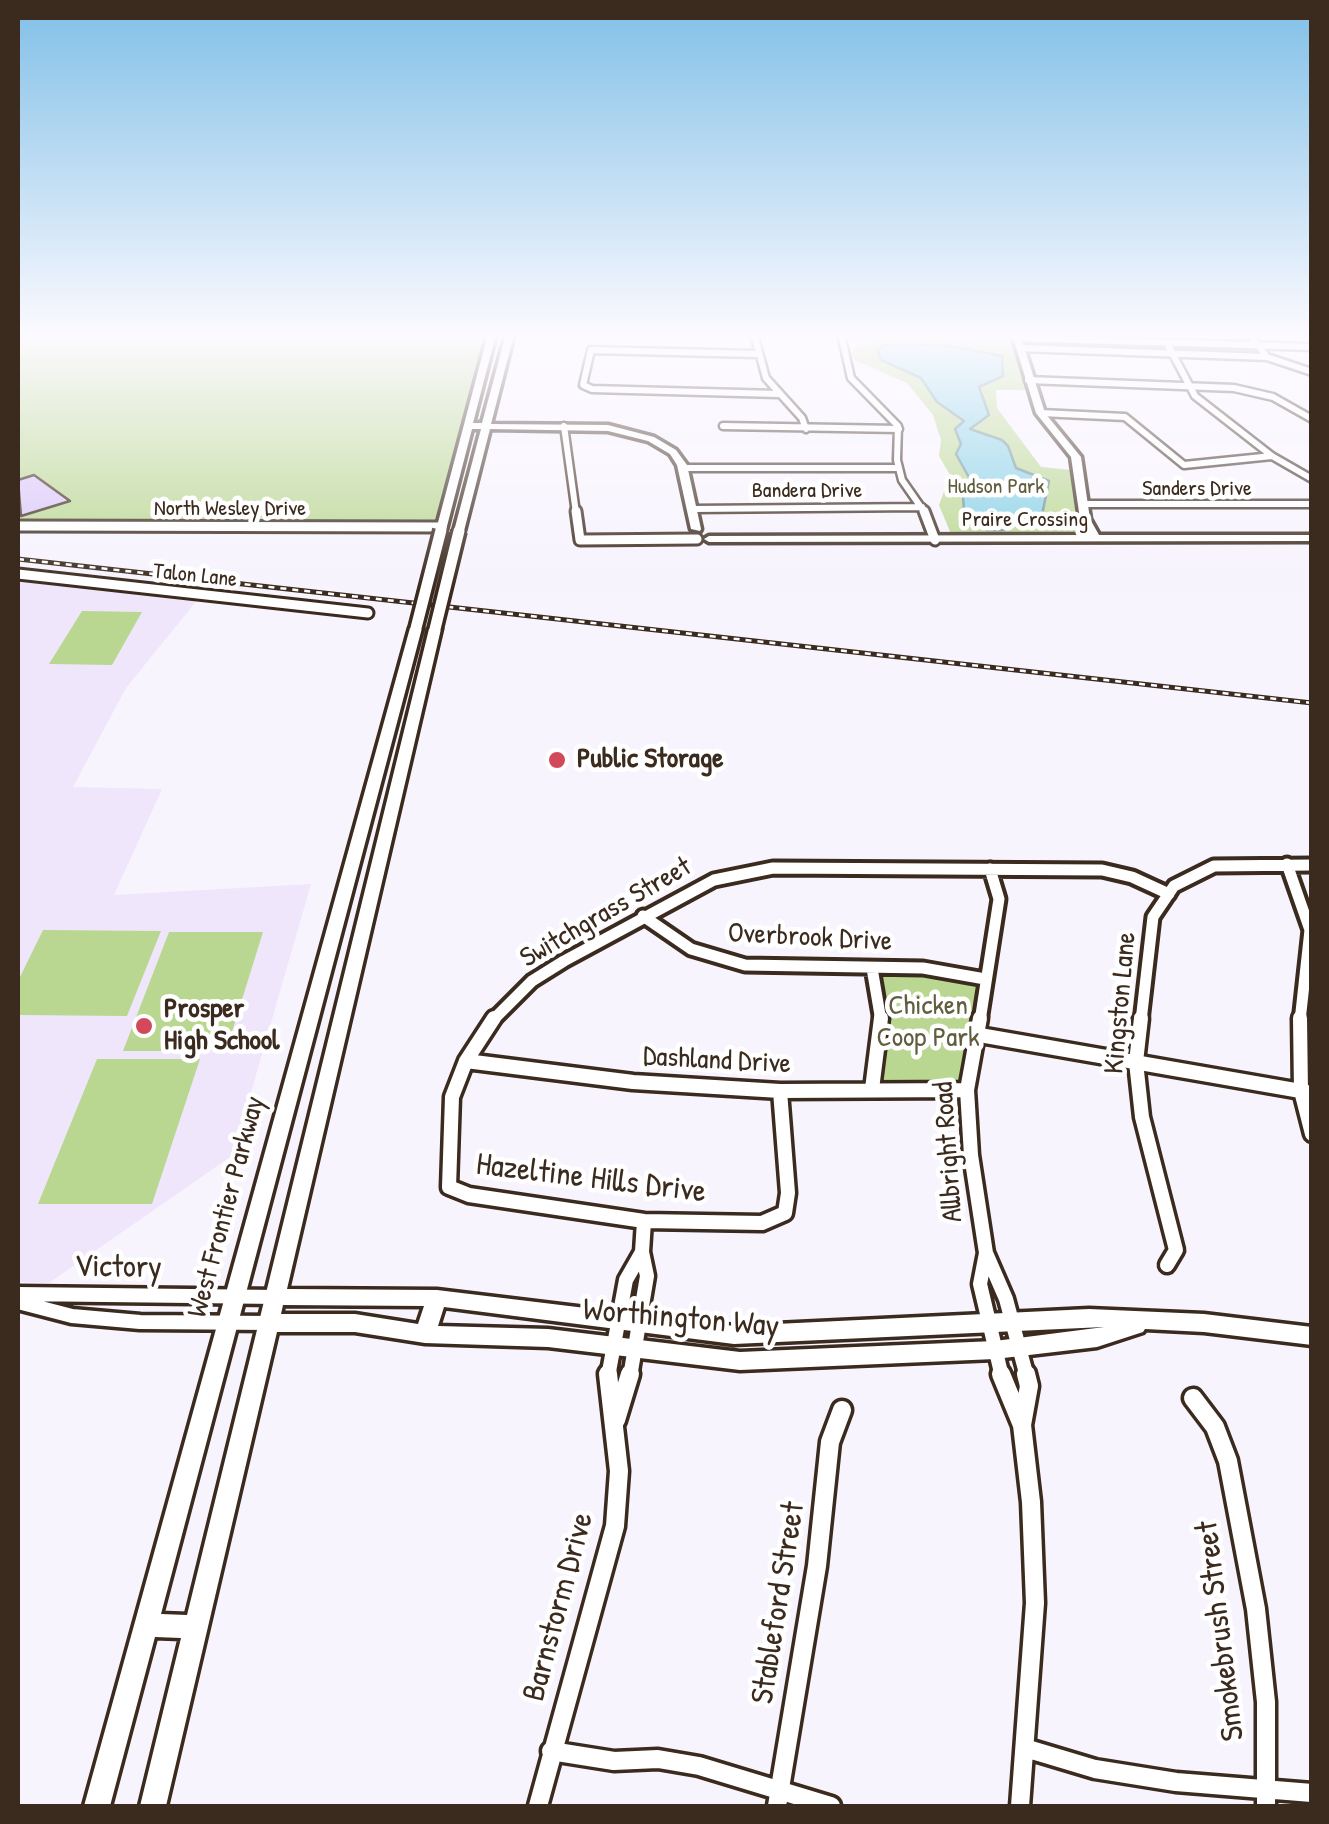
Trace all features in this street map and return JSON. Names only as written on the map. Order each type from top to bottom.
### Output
[{"type":"street","name":"West Frontier Parkway","points":[[97,1806],[416,628],[469,419]]},
{"type":"street","points":[[154,1806],[459,531],[490,419]]},
{"type":"street","points":[[802,419],[806,429]]},
{"type":"street","points":[[890,419],[899,429],[898,468],[905,486],[922,507],[935,540]]},
{"type":"street","points":[[1046,419],[1076,457],[1082,504],[1096,540]]},
{"type":"street","points":[[1128,419],[1184,464],[1272,456]]},
{"type":"street","points":[[1228,419],[1272,456],[1312,479]]},
{"type":"street","points":[[467,426],[564,426],[639,434],[673,452],[682,468],[700,529]]},
{"type":"street","name":"Bandera Drive","points":[[564,426],[580,540],[668,540],[700,529],[922,507]]},
{"type":"street","points":[[723,426],[899,429]]},
{"type":"street","points":[[682,468],[898,468]]},
{"type":"street","name":"Sanders Drive","points":[[1082,504],[1312,504]]},
{"type":"street","name":"North Wesley Drive","points":[[18,526],[442,528]]},
{"type":"street","name":"Praire Crossing","points":[[700,529],[738,539],[1312,538]]},
{"type":"street","name":"Talon Lane","points":[[18,574],[368,613]]},
{"type":"street","points":[[1287,864],[1310,930],[1298,1034],[1312,1134]]},
{"type":"street","points":[[1169,894],[1174,886],[1214,866],[1312,865]]},
{"type":"street","name":"Switchgrass Street","points":[[449,1187],[452,1097],[466,1061],[492,1020],[532,981],[714,880],[772,868],[1102,870],[1132,877],[1169,894]]},
{"type":"street","name":"Allbright Road","points":[[990,869],[999,899],[967,1090],[977,1207],[986,1254],[999,1278],[1028,1386],[1022,1425]]},
{"type":"street","name":"Kingston Lane","points":[[1167,1265],[1176,1250],[1142,1117],[1136,1062],[1153,917],[1169,894]]},
{"type":"street","name":"Overbrook Drive","points":[[643,916],[691,949],[745,965],[923,968],[985,979]]},
{"type":"street","points":[[872,968],[881,1017],[872,1088]]},
{"type":"street","points":[[974,1034],[1306,1092]]},
{"type":"street","name":"Dashland Drive","points":[[466,1061],[633,1082],[780,1091],[967,1090]]},
{"type":"street","name":"Hazeltine Hills Drive","points":[[449,1187],[469,1195],[644,1220],[762,1223],[785,1213],[788,1193],[780,1091]]},
{"type":"street","name":"Barnstorm Drive","points":[[616,1420],[636,1348],[648,1276],[642,1252],[644,1220]]},
{"type":"street","name":"Barnstorm Drive","points":[[538,1806],[614,1526],[619,1471],[608,1373],[626,1280],[642,1252]]},
{"type":"street","name":"Allbright Road","points":[[986,1254],[980,1284],[995,1350],[1022,1425],[1031,1502],[1035,1603],[1020,1806]]},
{"type":"street","name":"Victory","points":[[18,1294],[278,1297]]},
{"type":"street","name":"Worthington Way","points":[[278,1297],[438,1298],[734,1335],[1089,1318],[1144,1324],[1204,1323],[1312,1336]]},
{"type":"street","points":[[425,1334],[438,1298]]},
{"type":"street","name":"Victory","points":[[18,1302],[72,1316],[271,1323]]},
{"type":"street","name":"Worthington Way","points":[[271,1323],[355,1322],[425,1334],[613,1346],[740,1361],[1018,1348],[1098,1338],[1144,1324]]},
{"type":"street","name":"Smokebrush Street","points":[[1193,1398],[1215,1427],[1228,1461],[1252,1590],[1266,1702],[1266,1798]]},
{"type":"street","name":"Stableford Street","points":[[778,1798],[817,1566],[830,1442],[842,1410]]},
{"type":"street","points":[[146,1624],[197,1628]]},
{"type":"street","points":[[1025,1748],[1094,1769],[1266,1798],[1312,1792]]},
{"type":"street","points":[[551,1751],[614,1761],[658,1760],[699,1766],[778,1798],[831,1806]]},
{"type":"shaded area","name":"Prosper High School","points":[[18,579],[199,598],[126,688],[73,787],[162,789],[114,895],[311,884],[233,1155],[49,1283],[18,1282]]},
{"type":"green space","points":[[18,419],[468,419],[441,523],[18,523]]},
{"type":"green space","name":"Hudson Park","points":[[934,419],[1005,419],[1041,467],[1081,471],[1088,534],[951,534],[939,505],[950,475],[939,456],[941,440]]},
{"type":"green space","points":[[82,611],[142,612],[112,665],[49,664]]},
{"type":"green space","points":[[43,930],[161,931],[127,1016],[18,1015],[18,981]]},
{"type":"green space","points":[[169,932],[263,932],[226,1051],[123,1051]]},
{"type":"green space","name":"Chicken Coop Park","points":[[872,968],[985,979],[967,1090],[872,1089],[880,1037]]},
{"type":"green space","points":[[97,1059],[200,1059],[152,1204],[38,1204]]},
{"type":"water","points":[[961,419],[983,419],[970,429],[1002,440],[1016,468],[1049,481],[1042,515],[1008,521],[1004,530],[987,530],[964,509],[963,498],[971,481],[956,454],[961,444],[955,429],[964,421]]},
{"type":"building","points":[[34,475],[70,501],[21,516],[18,480]]},
{"type":"railway","points":[[18,559],[1312,703]]},
{"type":"place","name":"Public Storage","points":[[557,760]]},
{"type":"place","name":"Prosper High School","points":[[144,1026]]}]
